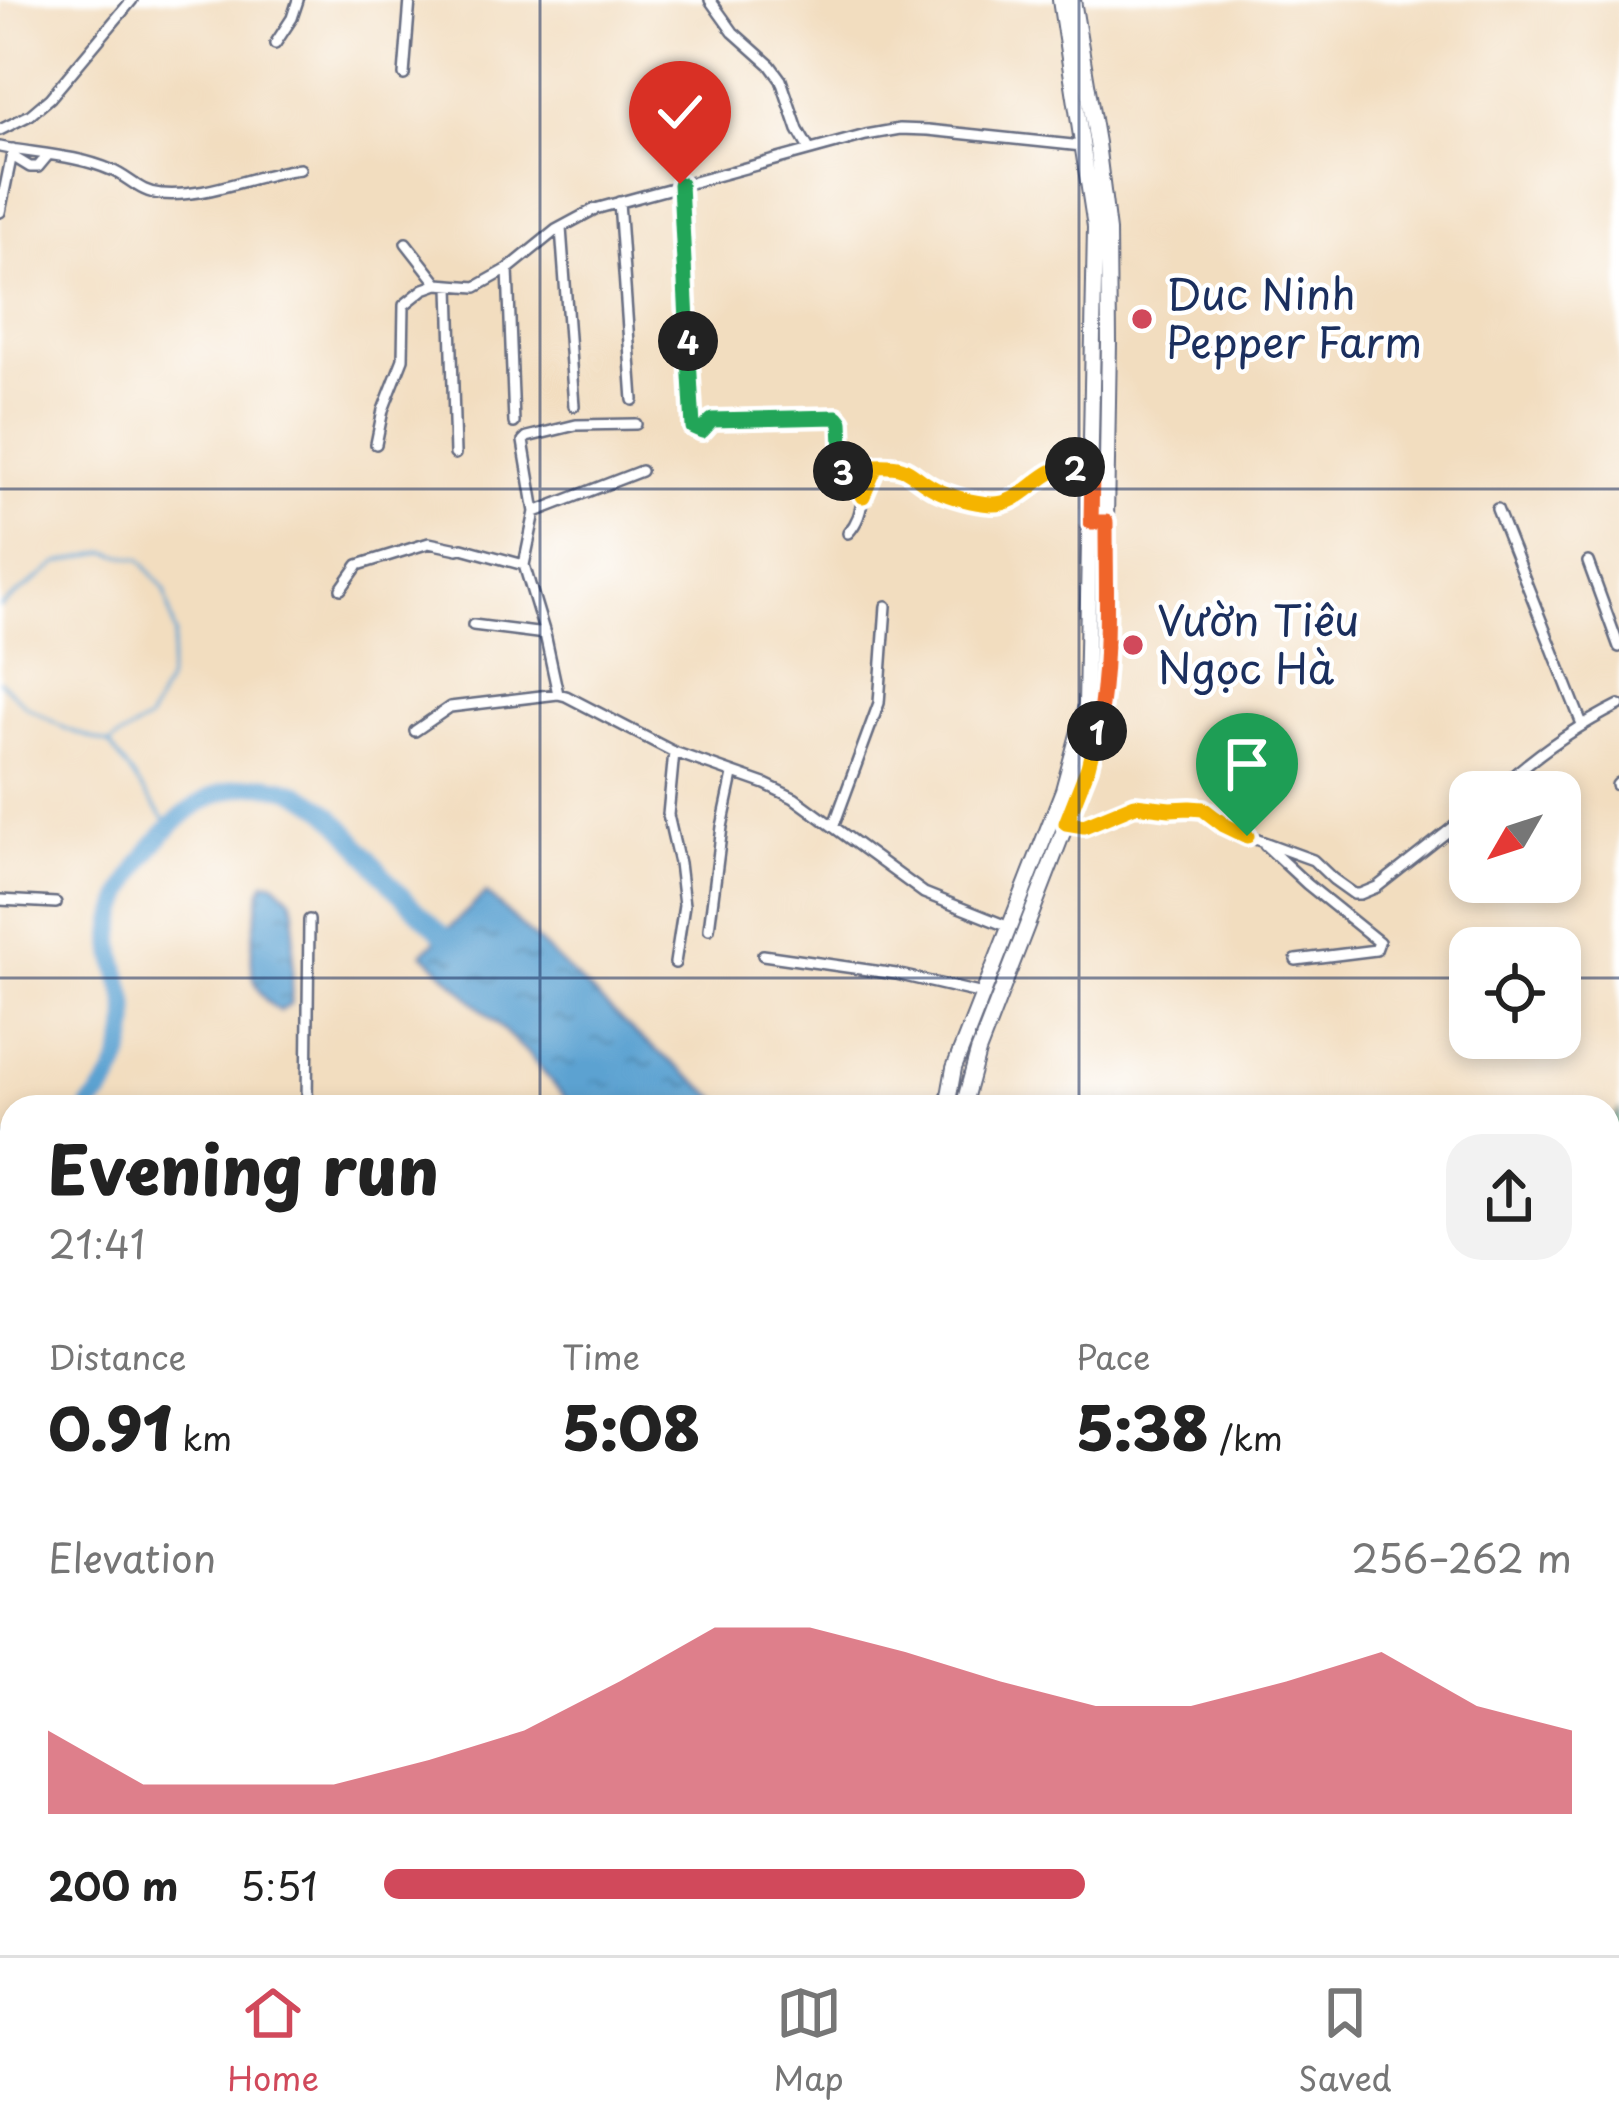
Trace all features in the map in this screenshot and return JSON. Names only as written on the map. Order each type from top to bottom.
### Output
[{"type":"main road","points":[[966,1095],[1086,705],[1108,231],[1060,0]]},
{"type":"main road","points":[[949,1095],[954,1068],[983,994],[1088,767],[1103,698],[1106,660],[1092,472],[1095,227],[1073,0]]},
{"type":"main road","points":[[1088,659],[1106,660]]},
{"type":"street","points":[[0,130],[38,110],[132,0]]},
{"type":"street","points":[[275,44],[298,0]]},
{"type":"street","points":[[404,75],[410,0]]},
{"type":"street","points":[[710,0],[733,32],[781,80],[809,148]]},
{"type":"street","points":[[376,444],[383,410],[403,359],[404,305],[424,290],[444,285],[476,287],[595,209],[809,148],[900,128],[1090,144]]},
{"type":"street","points":[[0,147],[109,168],[155,194],[196,194],[300,170]]},
{"type":"street","points":[[0,212],[13,152]]},
{"type":"street","points":[[680,184],[693,427],[702,431],[712,420],[837,417],[842,469],[846,477],[862,482],[863,496]]},
{"type":"street","points":[[619,202],[633,400]]},
{"type":"street","points":[[560,228],[574,406]]},
{"type":"street","points":[[406,243],[444,285],[454,454]]},
{"type":"street","points":[[508,269],[514,422]]},
{"type":"street","points":[[558,694],[524,566],[535,512],[524,445],[527,437],[568,426],[636,424]]},
{"type":"street","points":[[848,533],[856,525],[878,465],[908,468],[934,489],[995,504],[1013,500],[1060,467],[1092,472]]},
{"type":"street","points":[[535,512],[641,471]]},
{"type":"street","points":[[1497,509],[1582,724]]},
{"type":"street","points":[[341,589],[358,565],[432,543],[524,566]]},
{"type":"street","points":[[1588,562],[1619,647]]},
{"type":"street","points":[[834,825],[879,703],[886,606]]},
{"type":"street","points":[[473,625],[545,634]]},
{"type":"street","points":[[415,731],[450,707],[558,694],[578,700],[674,752],[794,798],[924,892],[1016,929]]},
{"type":"street","points":[[1517,771],[1582,724],[1619,705]]},
{"type":"street","points":[[674,752],[668,815],[684,904],[674,963]]},
{"type":"street","points":[[709,928],[733,775]]},
{"type":"street","points":[[1066,823],[1084,826],[1135,805],[1203,809],[1224,825],[1313,860],[1346,890],[1360,894],[1377,887],[1449,830]]},
{"type":"street","points":[[1262,841],[1379,942],[1376,950],[1296,960]]},
{"type":"street","points":[[0,900],[56,903]]},
{"type":"street","points":[[307,1095],[309,920]]},
{"type":"street","points":[[763,955],[896,974],[983,994]]},
{"type":"water","points":[[265,882],[274,882],[291,898],[295,911],[291,1003],[280,1011],[266,1000],[253,974],[253,942]]},
{"type":"water","points":[[486,893],[638,1036],[713,1095],[563,1095],[526,1052],[423,953]]},
{"type":"waterway","points":[[0,607],[59,563],[106,552],[140,559],[165,590],[175,635],[167,682],[148,721],[109,744]]},
{"type":"waterway","points":[[0,681],[27,707],[68,730],[109,744],[170,827]]},
{"type":"waterway","points":[[100,1095],[114,1075],[126,1035],[127,1008],[113,938],[124,894],[163,834],[190,810],[221,793],[253,785],[287,789],[320,806],[405,899],[461,950]]},
{"type":"place","name":"Duc Ninh Pepper Farm","points":[[1142,319]]},
{"type":"place","name":"Vườn Tiêu Ngọc Hà","points":[[1133,645]]},
{"type":"route","points":[[680,184],[693,427],[702,431],[712,420],[837,417],[842,469],[846,477],[862,482],[863,496],[878,465],[908,468],[934,489],[985,504],[1013,500],[1060,467],[1092,472],[1091,522],[1106,522],[1106,660],[1095,740],[1066,823],[1084,826],[1135,805],[1190,808],[1203,809],[1247,836]]}]
